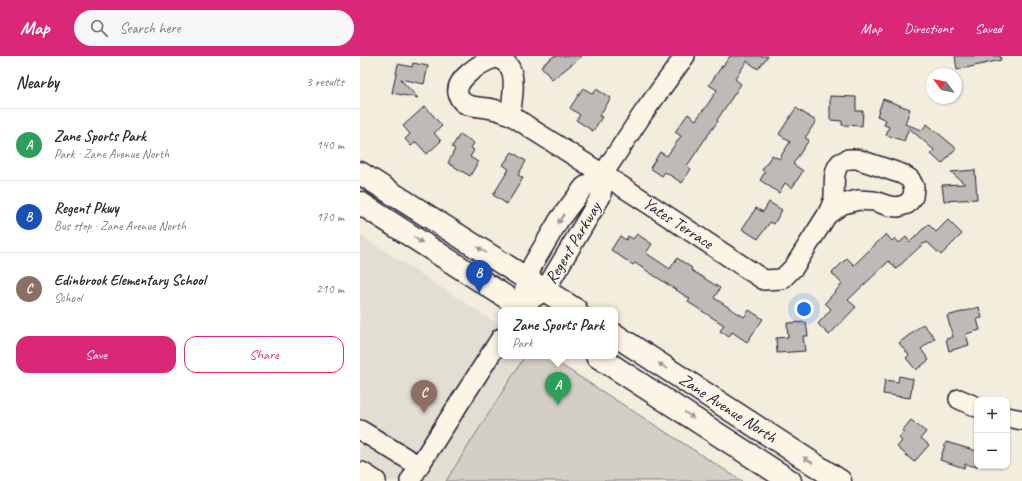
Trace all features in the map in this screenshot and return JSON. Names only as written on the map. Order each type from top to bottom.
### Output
[{"type":"main road","points":[[360,172],[571,307]]},
{"type":"main road","points":[[360,203],[519,307]]},
{"type":"main road","name":"Zane Avenue North","points":[[618,337],[840,481]]},
{"type":"main road","name":"Zane Avenue North","points":[[602,359],[790,481]]},
{"type":"street","name":"Regent Parkway","points":[[523,307],[536,284],[600,196],[603,174],[644,112],[685,56]]},
{"type":"street","name":"Yates Terrace","points":[[510,116],[603,174],[764,280],[782,280],[794,267],[831,207],[834,198],[834,178],[840,163],[848,159],[857,159],[902,174],[910,179],[914,187],[913,197],[907,204],[898,208],[874,201],[858,200],[843,204],[827,215]]},
{"type":"street","points":[[360,430],[414,474],[498,343]]},
{"type":"street","points":[[959,399],[974,406]]},
{"type":"street","points":[[1010,418],[1022,420]]},
{"type":"street","points":[[360,475],[362,472],[376,481]]},
{"type":"shaded area","points":[[360,235],[498,324],[498,359],[523,359],[446,481],[360,481]]},
{"type":"shaded area","points":[[523,359],[552,359],[742,481],[446,481]]},
{"type":"building","points":[[554,56],[582,56],[552,80],[541,66]]},
{"type":"building","points":[[730,56],[768,56],[758,69],[747,61],[735,79],[741,84],[687,166],[691,169],[682,183],[665,172],[662,176],[650,168],[660,152],[667,156],[681,136],[675,132],[688,114],[696,120],[704,110],[717,90],[709,85]]},
{"type":"building","points":[[955,56],[1000,56],[1001,60],[962,69],[957,68]]},
{"type":"building","points":[[413,63],[428,66],[424,84],[400,79],[418,98],[392,93],[398,64],[412,67]]},
{"type":"building","points":[[583,88],[593,94],[596,89],[611,98],[599,116],[602,117],[593,131],[576,120],[580,115],[570,108]]},
{"type":"building","points":[[830,96],[856,97],[856,111],[863,111],[862,126],[842,125],[842,121],[830,120]]},
{"type":"building","points":[[883,99],[910,109],[905,124],[922,130],[927,124],[956,148],[942,164],[931,154],[934,150],[909,128],[904,141],[886,135],[889,127],[884,125],[886,120],[877,116]]},
{"type":"building","points":[[425,106],[442,126],[434,133],[441,141],[427,154],[416,142],[411,146],[405,139],[410,134],[403,126]]},
{"type":"building","points":[[796,108],[816,121],[805,138],[809,140],[793,164],[803,171],[792,188],[785,183],[779,193],[760,180],[765,172],[762,170],[772,155],[779,159],[790,142],[779,134]]},
{"type":"building","points":[[460,134],[474,143],[471,148],[474,150],[470,157],[478,162],[470,176],[448,163],[455,149],[452,147]]},
{"type":"building","points":[[512,152],[526,161],[518,175],[523,178],[507,204],[493,195],[509,169],[503,165]]},
{"type":"building","points":[[975,170],[977,199],[944,201],[942,185],[965,184],[951,172]]},
{"type":"building","points":[[769,202],[782,210],[774,224],[770,222],[758,239],[742,229],[756,208],[763,212]]},
{"type":"building","points":[[948,220],[962,234],[941,255],[927,242],[925,244],[924,243],[896,269],[889,261],[848,300],[856,307],[829,335],[818,324],[831,309],[825,303],[842,284],[832,273],[847,258],[854,265],[886,234],[892,241],[895,238],[899,243],[906,237],[910,242],[928,224],[936,232]]},
{"type":"building","points":[[637,234],[652,244],[646,253],[670,269],[677,258],[692,268],[691,270],[720,288],[714,298],[744,317],[749,310],[763,319],[747,342],[732,332],[729,337],[720,331],[724,325],[688,302],[690,299],[635,263],[633,265],[611,250],[620,236],[626,240],[628,236],[633,239]]},
{"type":"building","points":[[979,307],[982,318],[977,319],[980,330],[966,334],[969,345],[949,351],[946,339],[953,337],[947,316]]},
{"type":"building","points":[[806,322],[808,336],[803,336],[805,351],[777,353],[776,338],[788,337],[787,323]]},
{"type":"building","points":[[923,324],[935,338],[921,349],[929,360],[916,370],[906,358],[909,355],[899,343]]},
{"type":"building","points":[[899,376],[913,379],[910,398],[883,394],[885,380],[898,382]]},
{"type":"building","points":[[911,420],[926,432],[921,438],[929,445],[914,462],[897,447],[902,441],[899,438],[904,432],[902,431]]},
{"type":"building","points":[[946,442],[974,450],[974,466],[965,464],[964,468],[940,460]]},
{"type":"place","name":"Regent Pkwy","points":[[479,293]]},
{"type":"place","name":"Zane Sports Park","points":[[558,405]]},
{"type":"place","name":"Edinbrook Elementary School","points":[[424,413]]}]
